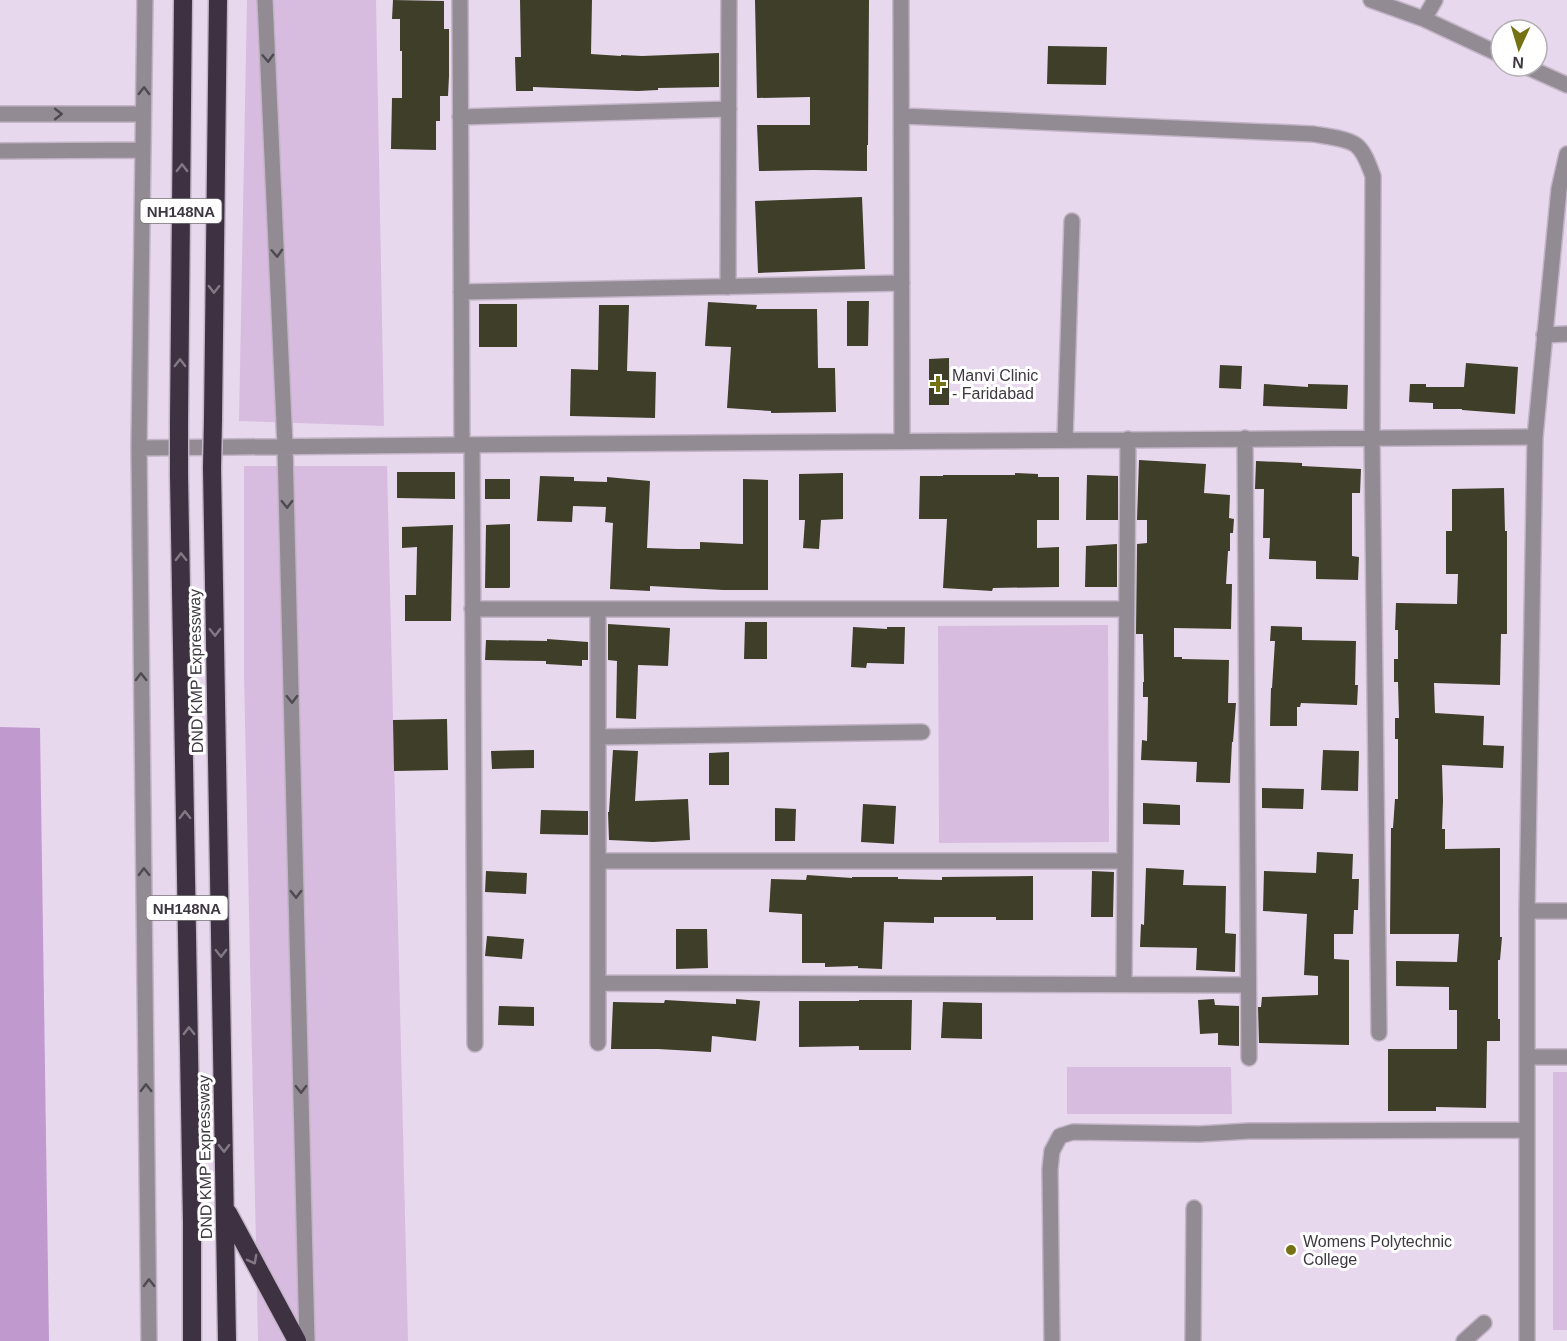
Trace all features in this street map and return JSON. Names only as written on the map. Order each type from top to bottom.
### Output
[{"type":"highway","name":"DND KMP Expressway","points":[[183,0],[179,475],[192,1341]]},
{"type":"highway","name":"DND KMP Expressway","points":[[218,0],[212,468],[227,1341]]},
{"type":"highway","points":[[225,1208],[297,1341]]},
{"type":"street","points":[[145,0],[139,448],[149,1341]]},
{"type":"street","points":[[266,0],[285,446],[308,1341]]},
{"type":"street","points":[[460,0],[461,292],[472,609],[475,1044]]},
{"type":"street","points":[[728,286],[729,0]]},
{"type":"street","points":[[901,0],[902,441]]},
{"type":"street","points":[[1371,0],[1424,20],[1489,50]]},
{"type":"street","points":[[1424,20],[1435,0]]},
{"type":"street","points":[[1549,77],[1567,85]]},
{"type":"street","points":[[460,117],[729,109]]},
{"type":"street","points":[[0,114],[144,114]]},
{"type":"street","points":[[902,116],[1313,134],[1338,138],[1356,145],[1367,161],[1373,176],[1372,437],[1379,1033]]},
{"type":"street","points":[[0,151],[142,150]]},
{"type":"street","points":[[1527,1341],[1527,911],[1535,437],[1559,189],[1567,154]]},
{"type":"street","points":[[1065,440],[1072,221]]},
{"type":"street","points":[[461,292],[902,283]]},
{"type":"street","points":[[1544,335],[1567,334]]},
{"type":"street","points":[[139,448],[1535,437]]},
{"type":"street","points":[[1245,438],[1249,1058]]},
{"type":"street","points":[[1124,984],[1128,439]]},
{"type":"street","points":[[472,609],[1126,609]]},
{"type":"street","points":[[598,609],[598,1043]]},
{"type":"street","points":[[598,736],[922,732]]},
{"type":"street","points":[[598,861],[1125,861]]},
{"type":"street","points":[[1527,911],[1567,911]]},
{"type":"street","points":[[598,983],[1248,985]]},
{"type":"street","points":[[1527,1057],[1567,1057]]},
{"type":"street","points":[[1052,1341],[1050,1169],[1052,1150],[1059,1136],[1073,1132],[1200,1134],[1249,1131],[1527,1130]]},
{"type":"street","points":[[1193,1341],[1194,1208]]},
{"type":"street","points":[[1464,1341],[1484,1323]]},
{"type":"shaded area","points":[[247,0],[376,0],[384,426],[239,421]]},
{"type":"shaded area","points":[[244,466],[387,466],[408,1341],[258,1341],[244,675]]},
{"type":"shaded area","points":[[1108,625],[1109,842],[939,843],[938,626]]},
{"type":"shaded area","points":[[0,727],[40,728],[49,1341],[0,1341]]},
{"type":"shaded area","points":[[1067,1067],[1231,1067],[1232,1114],[1067,1114]]},
{"type":"shaded area","points":[[1553,1072],[1567,1072],[1567,1330],[1553,1330]]},
{"type":"building","points":[[393,0],[444,1],[444,29],[449,29],[448,96],[440,96],[440,121],[436,121],[436,150],[391,149],[392,98],[402,98],[400,19],[392,19]]},
{"type":"building","points":[[520,0],[592,0],[591,54],[642,56],[719,53],[719,87],[658,88],[658,90],[638,91],[533,87],[533,91],[516,91],[515,57],[521,57]]},
{"type":"building","points":[[755,0],[869,0],[867,171],[759,171],[757,125],[810,125],[810,97],[757,98]]},
{"type":"building","points":[[1048,46],[1107,47],[1106,85],[1047,84]]},
{"type":"building","points":[[862,197],[865,269],[758,273],[755,201]]},
{"type":"building","points":[[847,301],[869,301],[868,346],[847,346]]},
{"type":"building","points":[[708,302],[757,305],[756,309],[817,309],[818,368],[835,368],[836,412],[771,413],[771,411],[727,408],[731,347],[705,346]]},
{"type":"building","points":[[479,304],[517,304],[517,347],[479,347]]},
{"type":"building","points":[[599,305],[629,305],[627,371],[656,372],[655,418],[570,416],[571,369],[598,370]]},
{"type":"building","points":[[949,358],[949,405],[929,405],[929,359]]},
{"type":"building","points":[[1466,363],[1518,367],[1515,414],[1433,409],[1433,403],[1409,402],[1410,384],[1426,384],[1426,387],[1464,387]]},
{"type":"building","points":[[1220,365],[1242,366],[1241,389],[1219,388]]},
{"type":"building","points":[[1264,384],[1308,387],[1308,384],[1348,385],[1347,409],[1263,406]]},
{"type":"building","points":[[1139,460],[1206,464],[1204,493],[1230,495],[1229,518],[1234,519],[1233,533],[1230,533],[1226,584],[1232,584],[1231,629],[1174,628],[1174,657],[1229,660],[1228,703],[1236,703],[1230,783],[1196,782],[1197,762],[1141,760],[1142,740],[1147,741],[1148,697],[1143,697],[1143,634],[1136,634],[1137,544],[1147,543],[1147,520],[1137,520]]},
{"type":"building","points":[[1256,461],[1361,469],[1360,493],[1352,493],[1352,556],[1359,557],[1358,580],[1316,579],[1316,561],[1269,559],[1270,538],[1263,538],[1264,489],[1255,489]]},
{"type":"building","points":[[397,472],[455,472],[455,499],[397,498]]},
{"type":"building","points":[[843,473],[843,519],[821,520],[819,549],[803,548],[805,520],[799,520],[799,474]]},
{"type":"building","points":[[1015,473],[1038,474],[1038,477],[1059,477],[1059,520],[1037,520],[1037,548],[1059,547],[1059,587],[993,588],[992,591],[943,588],[947,519],[919,519],[920,476],[1015,475]]},
{"type":"building","points":[[1087,475],[1118,476],[1118,520],[1086,520]]},
{"type":"building","points":[[540,476],[574,477],[574,481],[607,482],[607,477],[650,481],[647,548],[678,549],[700,549],[700,542],[743,544],[743,479],[768,480],[768,590],[650,586],[650,591],[610,589],[613,523],[605,522],[606,507],[573,506],[572,522],[537,521]]},
{"type":"building","points":[[485,479],[510,479],[510,499],[485,499]]},
{"type":"building","points":[[1504,488],[1505,531],[1507,531],[1507,634],[1501,634],[1500,685],[1434,683],[1435,713],[1484,716],[1483,745],[1504,746],[1503,768],[1442,765],[1442,829],[1445,829],[1445,849],[1500,848],[1500,937],[1502,937],[1500,960],[1498,960],[1498,1019],[1500,1019],[1500,1041],[1487,1041],[1486,1108],[1436,1107],[1436,1111],[1388,1111],[1388,1049],[1457,1049],[1457,1010],[1449,1010],[1449,987],[1396,986],[1396,961],[1457,962],[1459,934],[1390,934],[1391,828],[1393,828],[1395,799],[1398,799],[1398,739],[1395,739],[1395,718],[1399,718],[1398,682],[1394,682],[1394,659],[1398,659],[1398,630],[1395,630],[1396,603],[1457,604],[1458,574],[1446,574],[1446,531],[1452,531],[1452,489]]},
{"type":"building","points":[[510,524],[510,587],[485,588],[486,525]]},
{"type":"building","points":[[453,525],[451,621],[405,621],[405,595],[416,595],[417,547],[402,548],[402,527]]},
{"type":"building","points":[[1117,544],[1117,587],[1085,587],[1086,546]]},
{"type":"building","points":[[745,622],[767,622],[767,659],[744,659]]},
{"type":"building","points":[[608,624],[670,628],[668,666],[638,665],[636,719],[616,718],[617,661],[608,660]]},
{"type":"building","points":[[1271,626],[1302,627],[1302,640],[1356,641],[1357,705],[1301,703],[1300,707],[1297,707],[1297,726],[1270,726],[1275,641],[1270,641]]},
{"type":"building","points":[[853,627],[887,629],[887,627],[905,627],[904,664],[867,663],[866,668],[851,667]]},
{"type":"building","points":[[547,639],[588,642],[588,660],[582,660],[582,666],[546,664],[546,661],[485,660],[486,640],[547,641]]},
{"type":"building","points":[[447,719],[448,770],[394,771],[393,720]]},
{"type":"building","points":[[534,750],[534,768],[492,769],[491,751]]},
{"type":"building","points":[[613,750],[638,751],[635,801],[688,799],[690,840],[653,842],[609,840],[608,812]]},
{"type":"building","points":[[1323,750],[1359,751],[1358,791],[1321,790]]},
{"type":"building","points":[[729,752],[729,785],[709,785],[709,753]]},
{"type":"building","points":[[1262,788],[1304,789],[1303,809],[1262,808]]},
{"type":"building","points":[[1143,803],[1180,805],[1180,825],[1143,824]]},
{"type":"building","points":[[863,804],[896,806],[894,844],[861,842]]},
{"type":"building","points":[[775,808],[796,809],[795,841],[775,841]]},
{"type":"building","points":[[541,810],[588,811],[588,835],[540,834]]},
{"type":"building","points":[[1317,852],[1353,854],[1352,879],[1359,879],[1358,910],[1354,910],[1353,934],[1334,934],[1334,959],[1349,960],[1349,1045],[1259,1043],[1258,1007],[1261,1007],[1262,997],[1318,995],[1318,976],[1304,975],[1307,914],[1263,911],[1264,871],[1316,873]]},
{"type":"building","points":[[1146,868],[1184,870],[1183,885],[1226,886],[1225,933],[1236,934],[1235,972],[1196,970],[1197,948],[1140,947],[1141,924],[1144,925]]},
{"type":"building","points":[[486,871],[527,873],[526,894],[485,892]]},
{"type":"building","points":[[1092,871],[1114,872],[1113,917],[1091,917]]},
{"type":"building","points":[[807,875],[942,880],[942,877],[1033,876],[1033,920],[996,920],[996,917],[934,917],[934,923],[884,922],[882,969],[858,968],[858,966],[825,967],[825,963],[802,963],[802,914],[769,912],[771,879],[806,880]]},
{"type":"building","points":[[676,929],[707,929],[708,968],[676,969]]},
{"type":"building","points":[[487,936],[524,939],[522,959],[485,956]]},
{"type":"building","points":[[736,999],[760,1001],[756,1041],[712,1036],[711,1052],[611,1049],[613,1002],[664,1003],[665,1000],[736,1004]]},
{"type":"building","points":[[1214,999],[1215,1005],[1239,1006],[1239,1046],[1218,1045],[1218,1033],[1200,1034],[1198,1000]]},
{"type":"building","points":[[912,1000],[911,1050],[859,1050],[859,1046],[799,1047],[799,1001]]},
{"type":"building","points":[[943,1002],[982,1003],[982,1039],[941,1038]]},
{"type":"building","points":[[499,1006],[534,1007],[534,1026],[498,1025]]},
{"type":"place","name":"Manvi Clinic - Faridabad","points":[[938,384]]},
{"type":"place","name":"Womens Polytechnic College","points":[[1291,1250]]}]
